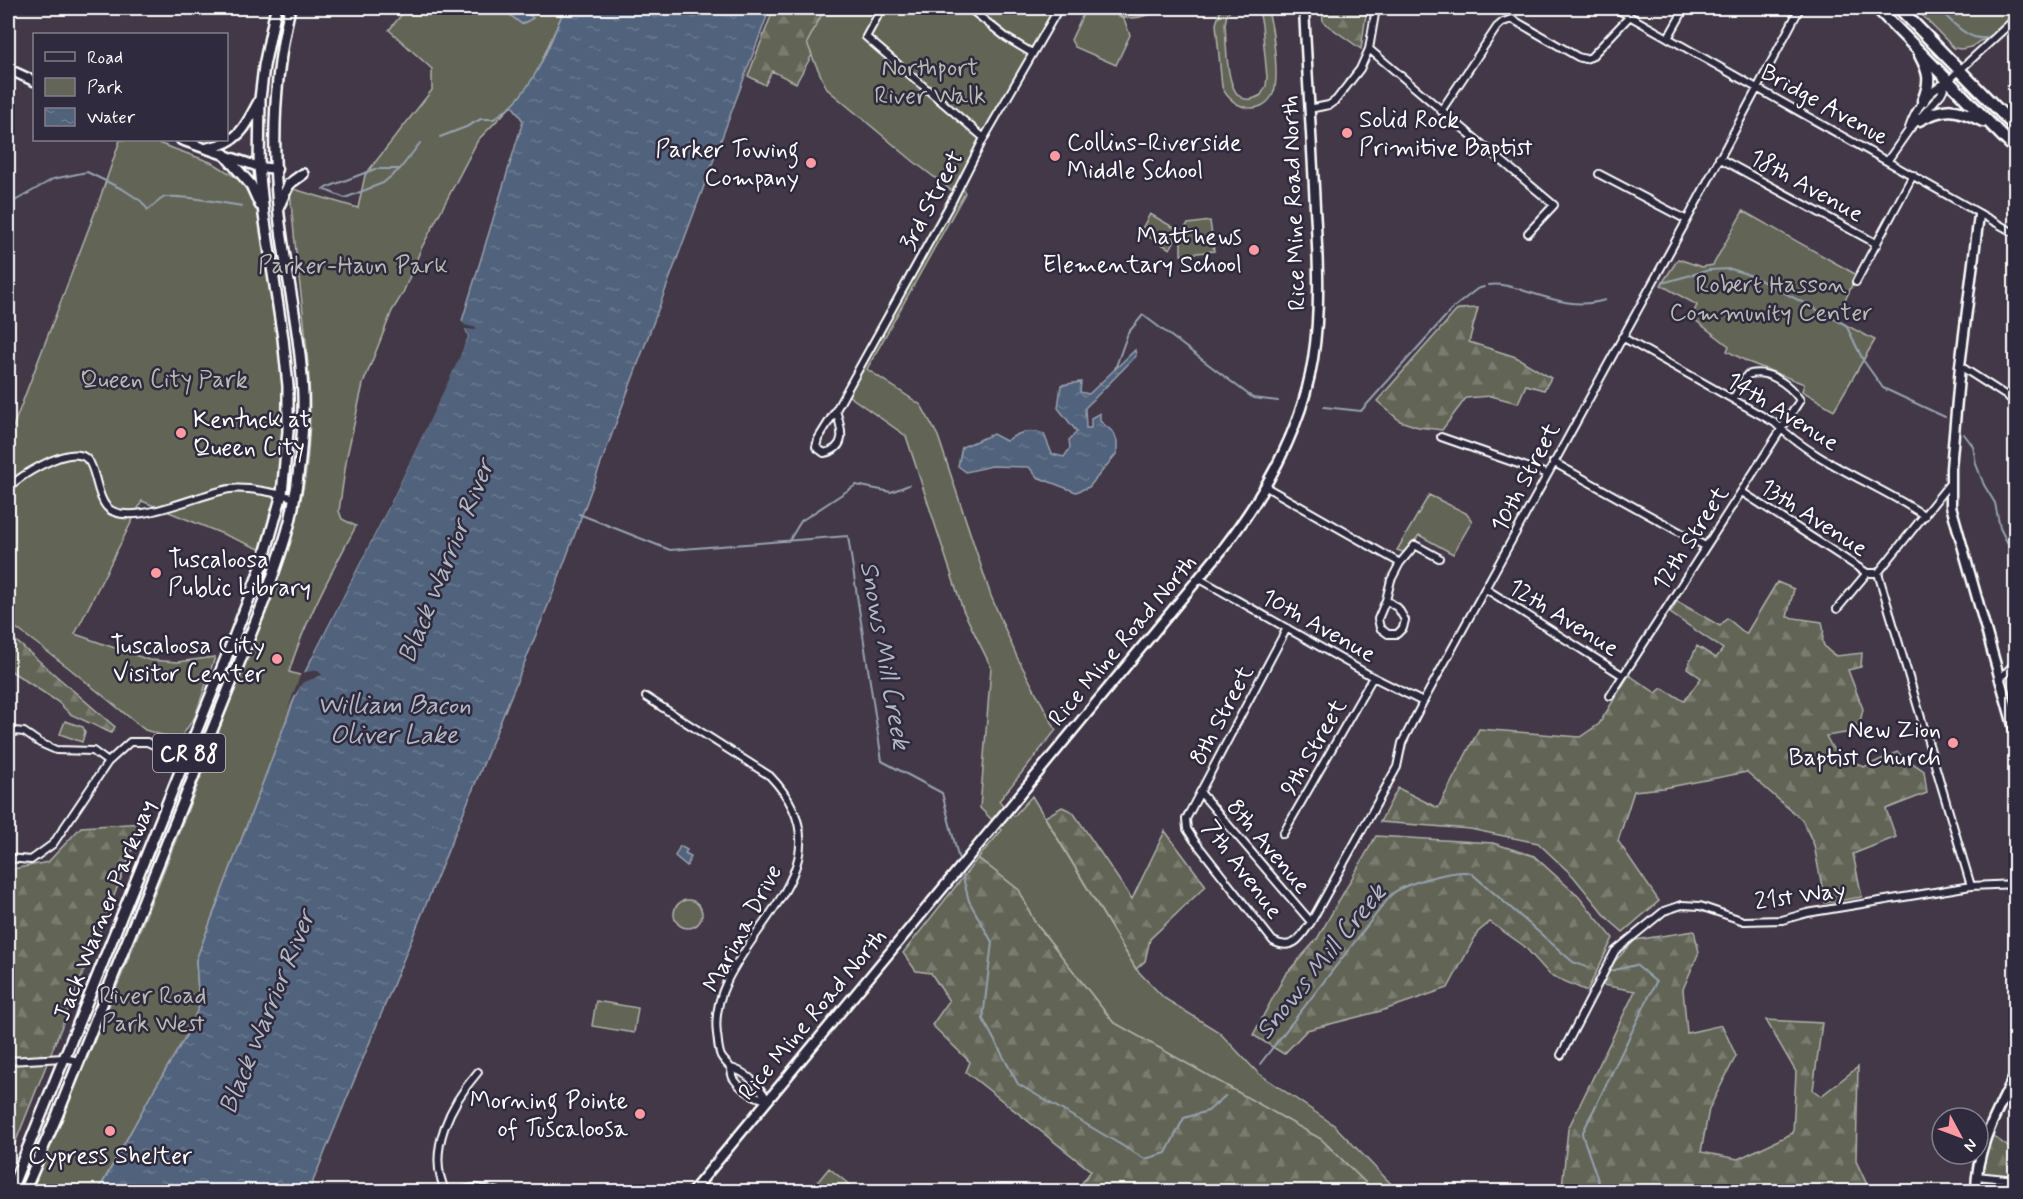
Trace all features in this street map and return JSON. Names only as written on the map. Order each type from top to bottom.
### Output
[{"type":"highway","points":[[1877,8],[1915,44],[2016,150]]},
{"type":"highway","points":[[1899,8],[2016,128]]},
{"type":"highway","points":[[1915,44],[1929,75],[1928,89],[1923,101]]},
{"type":"highway","points":[[2016,68],[2014,81],[2016,94]]},
{"type":"highway","points":[[1919,120],[1935,112],[1956,110],[1991,125]]},
{"type":"main road","name":"Jack Warner Parkway","points":[[10,1191],[187,759],[262,565],[282,494],[288,430],[288,386],[259,168],[260,99],[276,8]]},
{"type":"main road","name":"Jack Warner Parkway","points":[[24,1191],[79,1061],[266,596],[295,498],[301,448],[303,396],[279,209],[274,136],[280,55],[290,8]]},
{"type":"main road","name":"Rice Mine Road North","points":[[692,1191],[1198,579],[1246,518],[1266,487],[1287,445],[1301,404],[1313,360],[1318,310],[1318,261],[1304,8]]},
{"type":"main road","points":[[8,69],[33,81]]},
{"type":"main road","points":[[208,148],[237,137],[244,129],[260,99]]},
{"type":"main road","points":[[184,141],[259,168],[277,169]]},
{"type":"main road","points":[[224,154],[251,185],[264,215]]},
{"type":"main road","points":[[279,209],[289,184],[303,174]]},
{"type":"main road","points":[[1979,215],[1960,366],[1951,506],[2016,736]]},
{"type":"main road","points":[[1976,1191],[1980,1155],[1990,1125],[2016,1073]]},
{"type":"street","points":[[882,8],[867,38],[984,138]]},
{"type":"street","points":[[969,8],[1007,38],[1032,53]]},
{"type":"street","name":"3rd Street","points":[[836,410],[842,437],[839,446],[824,453],[816,447],[818,439],[948,209],[984,138],[1059,8]]},
{"type":"street","points":[[1309,109],[1329,105],[1336,100],[1360,69],[1370,49],[1376,8]]},
{"type":"street","name":"Bridge Avenue","points":[[1615,8],[2016,234]]},
{"type":"street","points":[[1668,38],[1685,8]]},
{"type":"street","name":"10th Street","points":[[1273,941],[1281,945],[1298,940],[1311,922],[1397,767],[1402,742],[1423,702],[1687,220],[1800,8]]},
{"type":"street","points":[[1441,111],[1491,35],[1503,22],[1512,20],[1585,59],[1591,57],[1630,16]]},
{"type":"street","points":[[1909,130],[1923,101],[2016,18]]},
{"type":"street","points":[[1370,49],[1554,206],[1528,233]]},
{"type":"street","points":[[1888,160],[1909,130],[1941,94],[1948,81]]},
{"type":"street","name":"18th Avenue","points":[[1719,158],[1877,244]]},
{"type":"street","points":[[1599,174],[1687,220]]},
{"type":"street","points":[[1856,282],[1913,175]]},
{"type":"street","name":"14th Avenue","points":[[1622,337],[1774,423],[1787,436],[1847,473],[1925,516]]},
{"type":"street","points":[[1960,366],[2016,402]]},
{"type":"street","name":"12th Street","points":[[1610,696],[1800,400],[1789,386],[1756,372],[1747,375],[1733,399]]},
{"type":"street","points":[[1441,437],[1547,474]]},
{"type":"street","points":[[8,488],[36,469],[75,454],[86,458],[90,463],[106,506],[124,515],[152,511],[230,489],[282,494],[295,498]]},
{"type":"street","points":[[1553,462],[1706,546]]},
{"type":"street","points":[[1878,573],[1951,483]]},
{"type":"street","points":[[1266,487],[1400,563]]},
{"type":"street","name":"13th Avenue","points":[[1742,492],[1868,573]]},
{"type":"street","points":[[1386,600],[1398,608],[1405,620],[1403,628],[1397,634],[1388,634],[1378,620],[1391,580],[1400,563],[1415,545],[1439,558]]},
{"type":"street","points":[[1837,609],[1868,573],[1878,573]]},
{"type":"street","points":[[1878,573],[1971,886]]},
{"type":"street","name":"10th Avenue","points":[[1198,579],[1423,702]]},
{"type":"street","name":"12th Avenue","points":[[1486,589],[1622,675]]},
{"type":"street","name":"8th Street","points":[[1186,819],[1287,628]]},
{"type":"street","points":[[1999,680],[2016,662]]},
{"type":"street","name":"9th Street","points":[[1283,834],[1373,676]]},
{"type":"street","name":"Marina Drive","points":[[646,697],[770,776],[789,799],[798,825],[799,851],[796,868],[774,910],[740,959],[723,990],[716,1027],[721,1056],[731,1068],[733,1078],[752,1096],[768,1100]]},
{"type":"street","points":[[8,740],[14,731],[24,732],[56,750],[93,751],[108,762]]},
{"type":"street","points":[[8,858],[31,860],[53,844],[108,762],[130,742],[147,742],[198,765]]},
{"type":"street","name":"8th Avenue","points":[[1200,792],[1311,922]]},
{"type":"street","name":"7th Avenue","points":[[1186,819],[1187,829],[1194,840],[1273,941]]},
{"type":"street","name":"21st Way","points":[[1561,1055],[1615,951],[1664,911],[1682,905],[1700,906],[1744,921],[1782,920],[1807,913],[1971,886],[2016,884]]},
{"type":"street","points":[[8,1061],[64,1058],[79,1061]]},
{"type":"street","points":[[731,1068],[740,1071],[760,1088],[768,1100]]},
{"type":"street","points":[[446,1191],[441,1183],[441,1140],[458,1097],[478,1072]]},
{"type":"street","points":[[1976,1176],[2016,1180]]},
{"type":"street","points":[[452,1191],[476,1188],[498,1191]]},
{"type":"green space","name":"Parker-Haun Park","points":[[407,8],[501,8],[522,24],[533,18],[519,8],[565,8],[535,76],[524,93],[478,140],[421,249],[403,293],[392,311],[363,384],[347,456],[339,511],[342,519],[356,526],[310,616],[295,653],[289,672],[303,676],[196,960],[199,1006],[189,1031],[98,1191],[31,1192],[200,779],[269,603],[298,513],[309,447],[310,410],[306,336],[290,188],[358,208],[365,175],[432,90],[432,69],[389,30]]},
{"type":"green space","points":[[774,8],[825,8],[807,43],[812,55],[796,83],[772,71],[765,85],[748,76]]},
{"type":"green space","name":"Northport River Walk","points":[[825,8],[1056,8],[959,180],[965,193],[867,369],[921,405],[938,436],[991,596],[1017,657],[1056,730],[999,801],[1014,816],[1032,796],[1136,969],[1164,998],[1219,1032],[1258,1073],[1334,1125],[1398,1191],[1374,1191],[1321,1139],[1113,1022],[1034,921],[1019,890],[978,858],[1002,830],[980,808],[991,667],[963,610],[906,436],[842,391],[952,191],[827,89],[806,43]]},
{"type":"green space","points":[[1086,8],[1164,8],[1141,17],[1117,16],[1124,19],[1130,35],[1116,65],[1075,47],[1071,40]]},
{"type":"green space","points":[[1221,8],[1233,8],[1227,14],[1225,24],[1227,61],[1233,88],[1240,96],[1249,99],[1261,95],[1266,86],[1267,77],[1260,15],[1253,8],[1266,8],[1269,15],[1276,77],[1273,94],[1261,106],[1254,108],[1239,105],[1226,94],[1222,87],[1216,24]]},
{"type":"green space","points":[[1322,8],[1367,8],[1361,49],[1323,22]]},
{"type":"green space","points":[[1915,8],[2015,8],[2015,18],[1995,37],[1961,49],[1954,48]]},
{"type":"green space","name":"Queen City Park","points":[[120,141],[153,141],[213,163],[239,179],[264,215],[288,386],[281,490],[262,550],[142,501],[75,634],[149,660],[178,662],[215,657],[195,717],[179,740],[145,730],[8,622],[8,440]]},
{"type":"green space","name":"Robert Hasson Community Center","points":[[1743,211],[1855,274],[1847,296],[1832,315],[1836,320],[1875,340],[1834,410],[1802,391],[1804,384],[1748,362],[1727,351],[1729,346],[1695,320],[1693,314],[1697,305],[1661,285],[1678,259],[1702,267],[1713,265]]},
{"type":"green space","points":[[1150,214],[1180,231],[1170,249],[1140,232]]},
{"type":"green space","points":[[1210,221],[1214,251],[1181,255],[1181,232],[1188,224]]},
{"type":"green space","points":[[1478,308],[1469,342],[1516,357],[1551,378],[1544,390],[1526,385],[1518,403],[1491,396],[1466,398],[1442,430],[1418,427],[1400,421],[1377,401],[1458,309]]},
{"type":"green space","points":[[1429,495],[1466,513],[1472,521],[1453,554],[1419,535],[1406,553],[1397,550]]},
{"type":"green space","points":[[1777,582],[1794,589],[1787,617],[1822,622],[1823,643],[1836,656],[1862,653],[1861,667],[1848,670],[1863,709],[1858,731],[1826,736],[1834,751],[1864,767],[1897,752],[1924,771],[1927,793],[1886,809],[1896,837],[1853,854],[1862,897],[1825,903],[1814,845],[1802,820],[1747,772],[1664,788],[1634,791],[1618,841],[1659,901],[1623,932],[1608,919],[1573,876],[1538,843],[1470,829],[1380,822],[1398,788],[1438,808],[1479,729],[1580,737],[1599,724],[1629,675],[1656,693],[1662,688],[1684,701],[1701,678],[1687,668],[1697,646],[1716,658],[1723,649],[1670,613],[1677,601],[1720,626],[1727,618],[1746,634]]},
{"type":"green space","points":[[8,634],[115,727],[111,733],[70,714],[58,702],[8,669]]},
{"type":"green space","points":[[65,721],[83,727],[85,732],[82,742],[60,734]]},
{"type":"green space","points":[[1062,807],[1073,812],[1132,899],[1165,831],[1206,886],[1150,939],[1145,961],[1136,969],[1045,817]]},
{"type":"green space","points":[[143,823],[8,1161],[8,870],[48,862],[81,827]]},
{"type":"green space","points":[[1376,836],[1493,843],[1534,856],[1578,896],[1613,938],[1587,991],[1550,975],[1524,946],[1490,922],[1478,932],[1448,988],[1381,1011],[1307,1030],[1284,1054],[1253,1035],[1285,975],[1317,939]]},
{"type":"green space","points":[[978,858],[1019,890],[1034,921],[1113,1022],[1321,1139],[1374,1191],[1076,1191],[1091,1171],[966,1072],[970,1062],[932,1025],[949,1001],[931,973],[916,971],[903,953]]},
{"type":"green space","points":[[688,900],[698,904],[702,914],[698,924],[688,928],[678,924],[674,914],[678,904]]},
{"type":"green space","points":[[1694,931],[1699,952],[1683,989],[1687,1033],[1722,1025],[1736,1056],[1709,1109],[1701,1152],[1738,1159],[1793,1133],[1796,1072],[1766,1020],[1822,1023],[1813,1090],[1821,1096],[1858,1067],[1856,1161],[1870,1191],[1565,1192],[1562,1188],[1568,1129],[1635,991],[1602,985],[1615,961],[1635,940]]},
{"type":"green space","points":[[596,1001],[638,1008],[634,1033],[592,1026]]},
{"type":"green space","points":[[1990,1134],[2015,1152],[2015,1191],[1980,1191],[1979,1166],[1990,1166]]},
{"type":"green space","points":[[829,1168],[857,1191],[810,1191]]},
{"type":"water","points":[[501,8],[519,8],[533,18],[522,24]]},
{"type":"water","name":"William Bacon Oliver Lake","points":[[565,8],[770,8],[553,593],[309,1191],[98,1192],[189,1031],[199,1006],[196,960],[303,676],[390,504],[468,337],[462,321],[523,121],[512,105],[537,71]]},
{"type":"water","points":[[1135,350],[1136,356],[1085,408],[1086,428],[1091,428],[1091,418],[1100,413],[1100,421],[1114,433],[1117,441],[1117,453],[1089,487],[1076,492],[1037,477],[1029,467],[992,466],[966,472],[958,466],[962,447],[993,434],[1006,441],[1024,432],[1044,434],[1052,454],[1064,457],[1070,448],[1069,440],[1077,432],[1058,408],[1061,385],[1081,382],[1080,392],[1089,394]]},
{"type":"water","points":[[680,846],[687,850],[685,853],[691,856],[687,866],[675,856]]},
{"type":"pier","points":[[459,318],[465,325],[477,330],[465,329],[468,337],[458,361],[390,504],[312,657],[306,663],[388,502],[455,360],[465,337]]},
{"type":"pier","points":[[317,670],[322,675],[302,683],[288,708],[301,673]]},
{"type":"waterway","points":[[1938,8],[1963,32],[1979,38],[1986,38],[1994,34],[2016,14]]},
{"type":"waterway","points":[[440,137],[481,119],[494,119],[512,105]]},
{"type":"waterway","points":[[323,189],[345,198],[383,183],[400,169],[420,143]]},
{"type":"waterway","points":[[323,189],[375,169],[400,169]]},
{"type":"waterway","points":[[8,205],[53,179],[87,172],[124,190],[141,201],[148,210],[163,198],[169,197],[242,206]]},
{"type":"waterway","points":[[1662,283],[1709,270],[1731,269],[1752,276],[1846,325],[1863,360],[1883,388],[1945,417]]},
{"type":"waterway","points":[[1489,285],[1506,286],[1574,303],[1584,304],[1605,300]]},
{"type":"waterway","points":[[1324,407],[1361,411],[1453,308],[1477,289],[1484,287]]},
{"type":"waterway","points":[[1115,369],[1128,333],[1143,315],[1253,398],[1278,401]]},
{"type":"waterway","points":[[1964,434],[1973,446],[1976,464],[1984,485],[1995,503],[2000,528],[2008,544],[2016,551]]},
{"type":"waterway","points":[[789,541],[801,521],[856,485],[891,492],[909,485]]},
{"type":"waterway","name":"Snows Mill Creek","points":[[579,514],[670,550],[848,536],[882,761],[942,793],[960,864]]},
{"type":"waterway","name":"Snows Mill Creek","points":[[961,870],[969,901],[992,942],[983,1019],[1018,1084],[1145,1159],[1166,1153],[1184,1118],[1208,1111],[1225,1096]]},
{"type":"waterway","name":"Snows Mill Creek","points":[[1260,1064],[1391,895],[1406,886],[1430,878],[1454,873],[1471,873],[1573,962],[1589,968]]},
{"type":"waterway","name":"Snows Mill Creek","points":[[1602,1192],[1582,1134],[1656,982],[1636,965],[1610,971]]},
{"type":"place","name":"Solid Rock Primitive Baptist","points":[[1347,133]]},
{"type":"place","name":"Collins-Riverside Middle School","points":[[1055,156]]},
{"type":"place","name":"Parker Towing Company","points":[[811,163]]},
{"type":"place","name":"Matthews Elementary School","points":[[1254,250]]},
{"type":"place","name":"Kentuck at Queen City","points":[[181,433]]},
{"type":"place","name":"Tuscaloosa Public Library","points":[[156,573]]},
{"type":"place","name":"Tuscaloosa City Visitor Center","points":[[277,659]]},
{"type":"place","name":"New Zion Baptist Church","points":[[1953,743]]},
{"type":"place","name":"Morning Pointe of Tuscaloosa","points":[[640,1114]]},
{"type":"place","name":"Cypress Shelter","points":[[110,1131]]},
{"type":"water label","name":"Black Warrior River","points":[[445,561]]},
{"type":"water label","name":"Black Warrior River","points":[[266,1012]]},
{"type":"park label","name":"River Road Park West","points":[[153,1009]]}]
